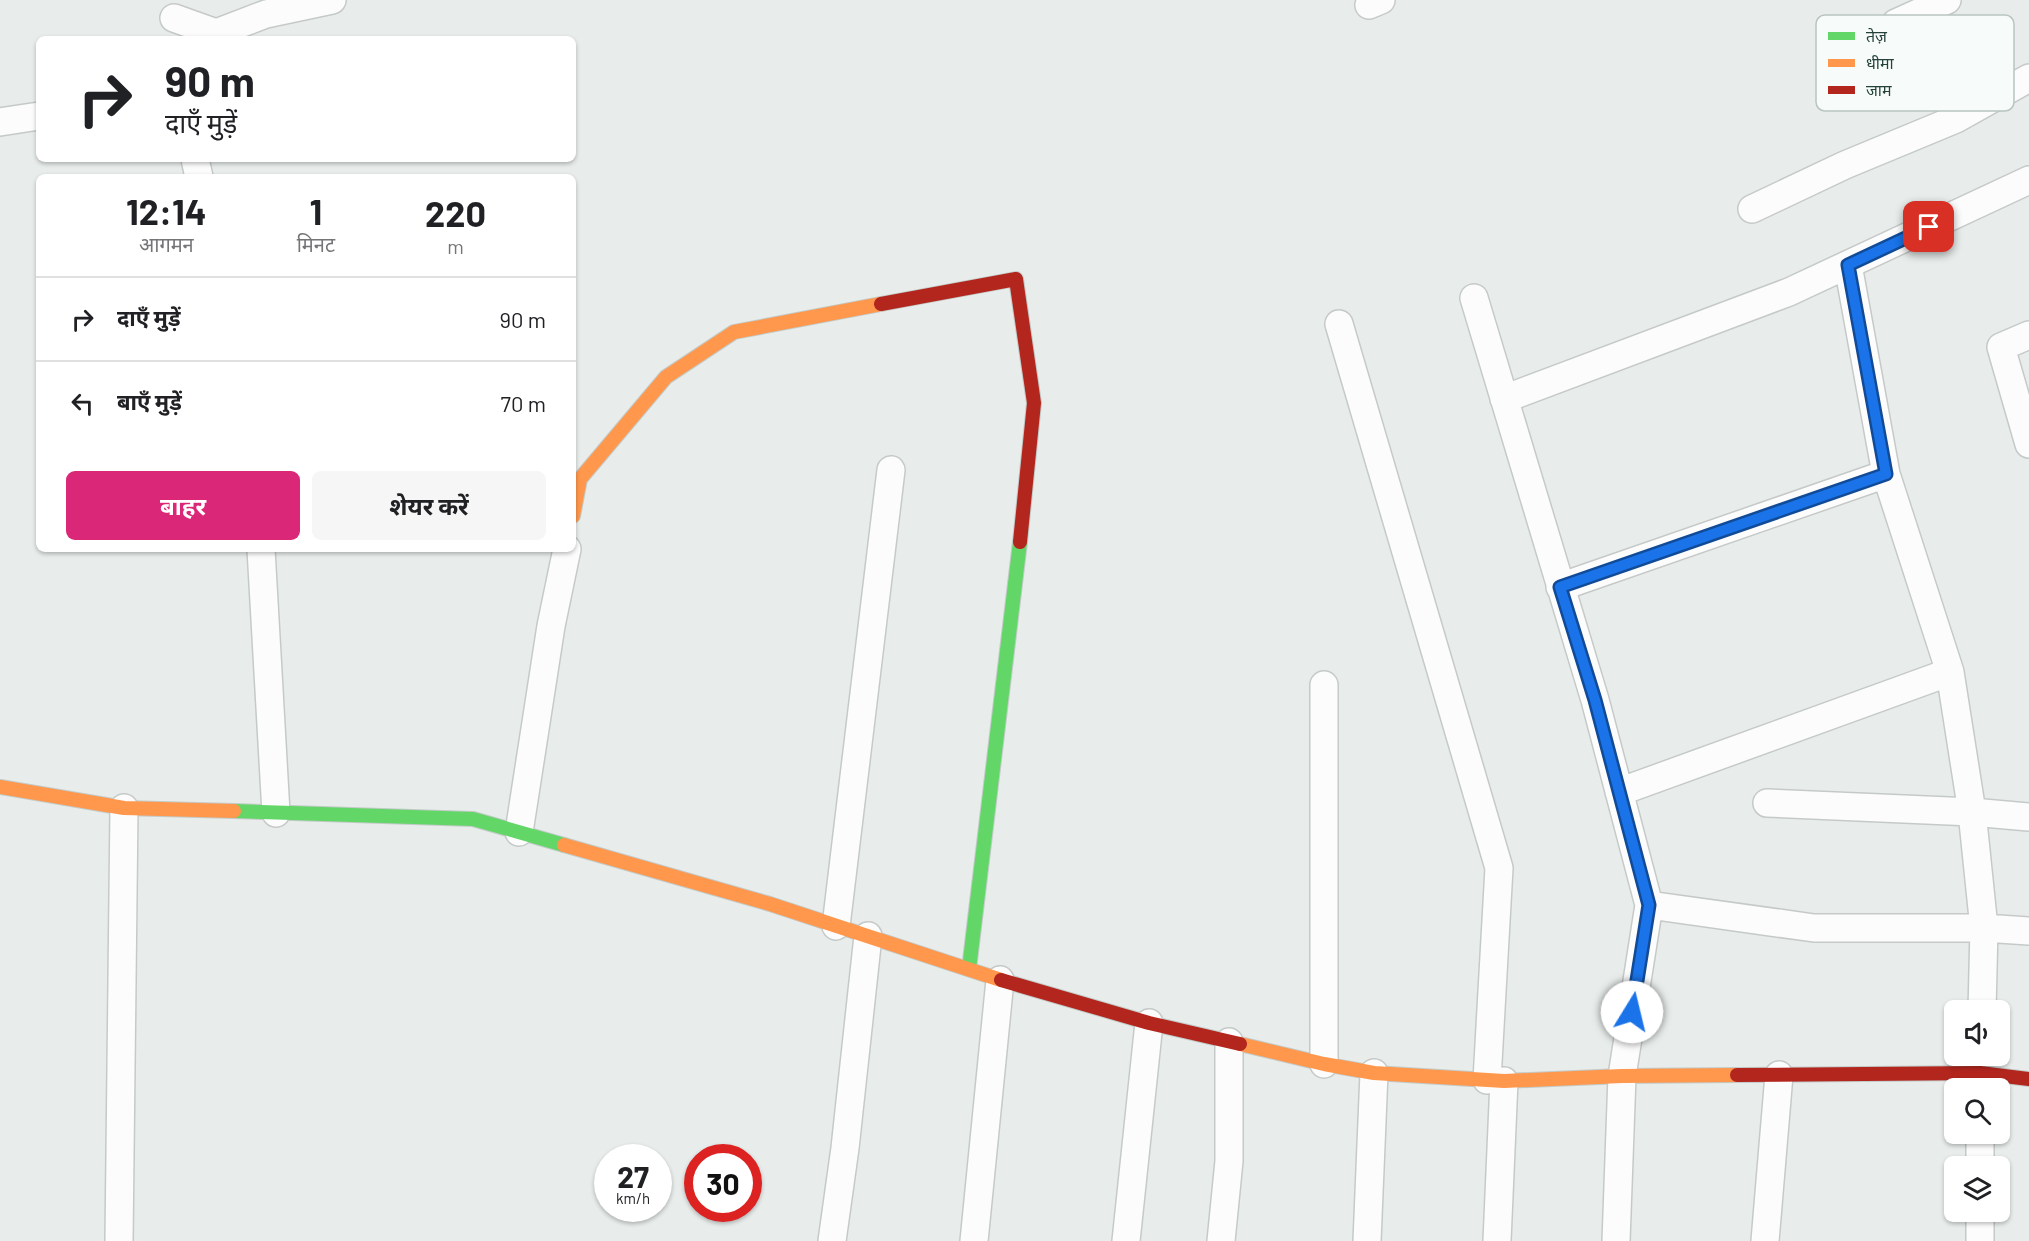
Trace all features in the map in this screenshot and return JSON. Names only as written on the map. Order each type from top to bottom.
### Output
[{"type":"street","points":[[174,19],[216,33],[266,14],[332,0]]},
{"type":"street","points":[[1914,15],[1947,0]]},
{"type":"street","points":[[2014,86],[2029,78]]},
{"type":"street","points":[[1752,209],[1969,111]]},
{"type":"street","points":[[0,122],[36,116]]},
{"type":"street","points":[[1504,399],[1789,292],[2029,180]]},
{"type":"street","points":[[1848,265],[1886,474],[1950,672],[1972,812],[1984,928],[1982,1000]]},
{"type":"street","points":[[576,500],[580,479],[666,377],[734,332],[1016,279],[1034,402],[1029,462],[969,969]]},
{"type":"street","points":[[1474,298],[1595,700],[1649,905],[1622,1077],[1616,1241]]},
{"type":"street","points":[[1339,324],[1499,868],[1496,1080],[1497,1241]]},
{"type":"street","points":[[2029,335],[2001,347],[2029,444]]},
{"type":"street","points":[[836,926],[891,470]]},
{"type":"street","points":[[1560,587],[1886,474]]},
{"type":"street","points":[[261,552],[276,813]]},
{"type":"street","points":[[519,832],[551,626],[566,552]]},
{"type":"street","points":[[1619,792],[1950,672]]},
{"type":"street","points":[[1324,685],[1324,1064]]},
{"type":"street","points":[[0,787],[124,808],[473,819],[770,904],[1000,980],[1149,1023],[1324,1064],[1374,1073],[1496,1080],[1980,1073],[2029,1079]]},
{"type":"street","points":[[1767,803],[2029,816]]},
{"type":"street","points":[[119,1241],[124,808]]},
{"type":"street","points":[[1649,905],[1814,928],[1984,928],[2029,931]]},
{"type":"street","points":[[832,1241],[845,1148],[868,936]]},
{"type":"street","points":[[974,1241],[1000,980]]},
{"type":"street","points":[[1126,1241],[1149,1023]]},
{"type":"street","points":[[1221,1241],[1229,1161],[1229,1042]]},
{"type":"street","points":[[1367,1241],[1374,1073]]},
{"type":"street","points":[[1766,1241],[1779,1075]]},
{"type":"street","points":[[1980,1222],[1980,1241]]},
{"type":"traffic: fast","points":[[969,969],[1020,542]]},
{"type":"traffic: fast","points":[[234,811],[473,819],[564,845]]},
{"type":"traffic: slow","points":[[576,500],[580,479],[666,377],[734,332],[881,304]]},
{"type":"traffic: slow","points":[[0,787],[124,808],[234,811]]},
{"type":"traffic: slow","points":[[564,845],[770,904],[1001,980]]},
{"type":"traffic: slow","points":[[1240,1044],[1374,1073],[1504,1081],[1622,1076],[1737,1075]]},
{"type":"traffic: jam","points":[[881,304],[1016,279],[1034,403],[1020,542]]},
{"type":"traffic: jam","points":[[1001,980],[1149,1023],[1240,1044]]},
{"type":"traffic: jam","points":[[1737,1075],[1980,1073],[2029,1079]]},
{"type":"route","points":[[1632,1012],[1649,905],[1595,700],[1560,587],[1886,474],[1848,265],[1929,227]]}]
